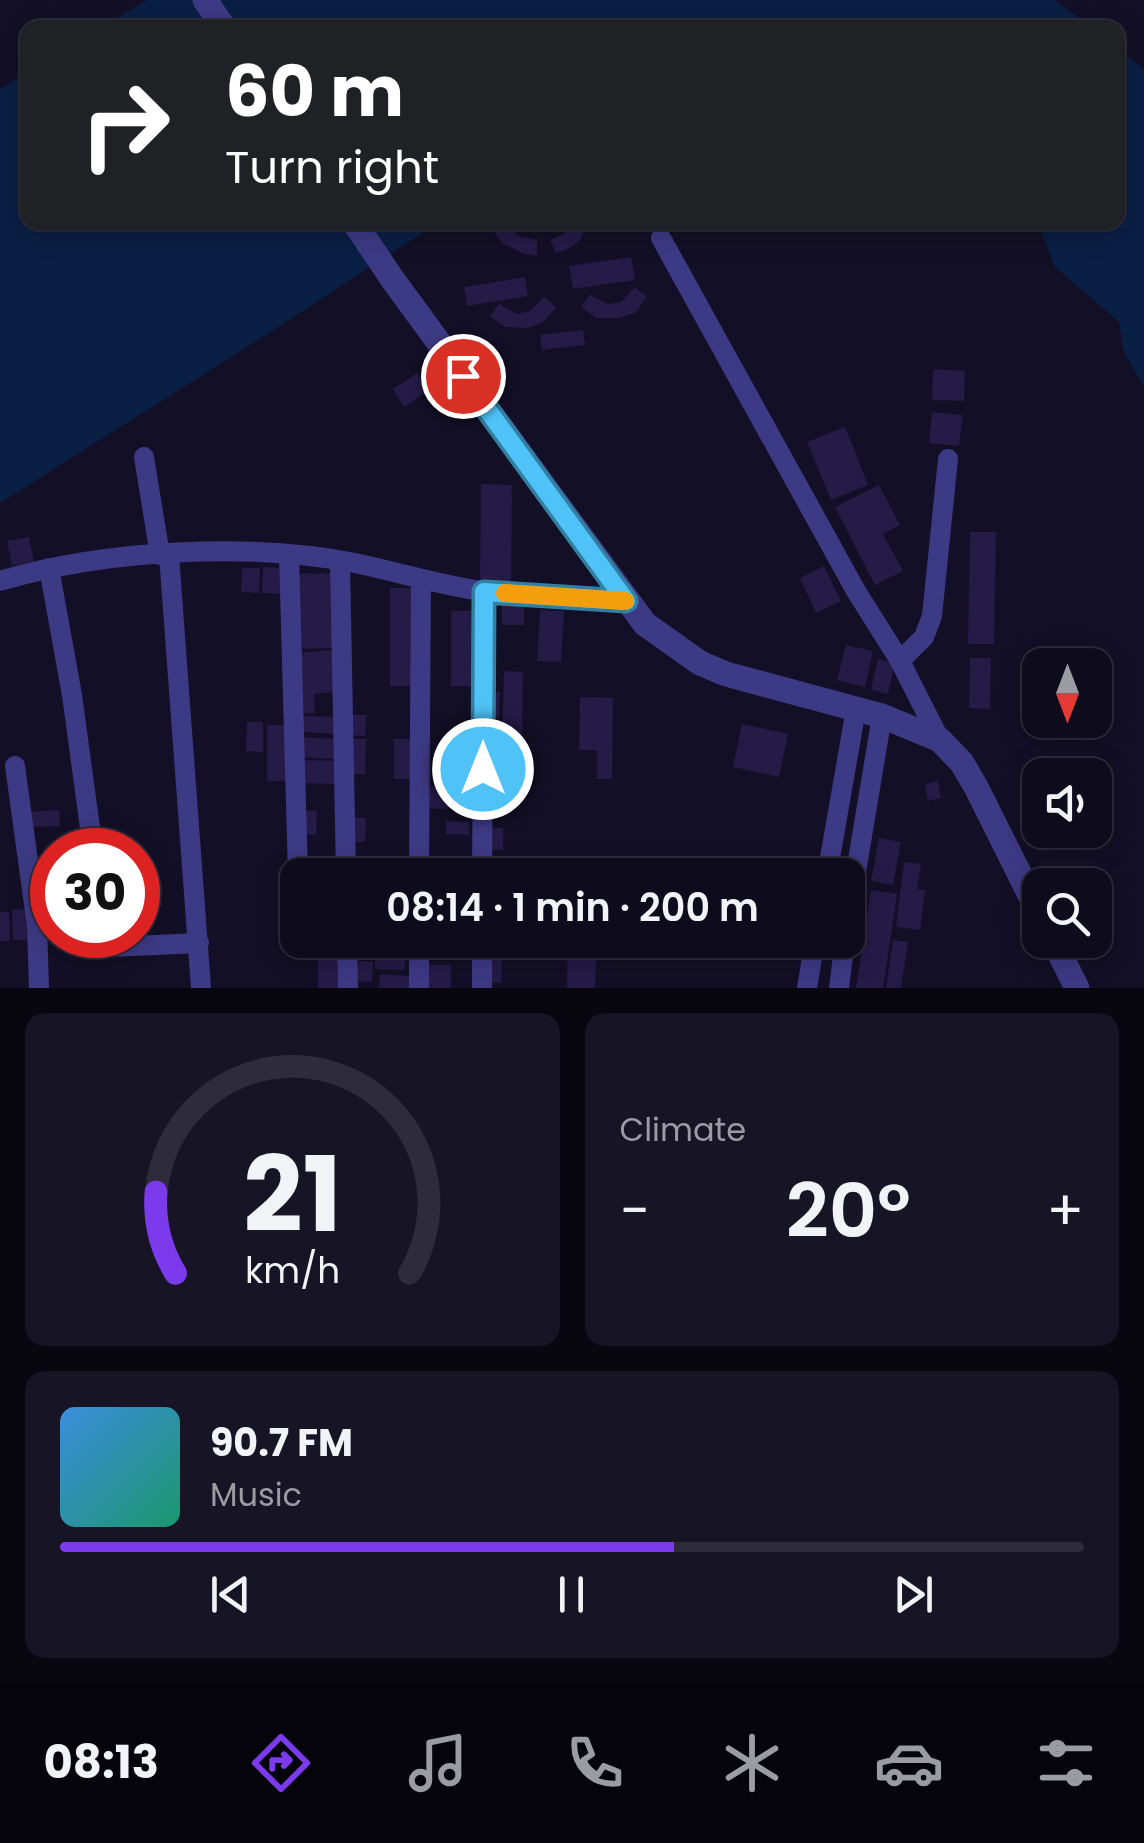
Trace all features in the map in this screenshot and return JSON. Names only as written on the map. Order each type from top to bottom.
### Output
[{"type":"street","points":[[359,230],[645,624],[700,663],[726,674],[869,712],[940,740]]},
{"type":"street","points":[[661,238],[856,590],[900,661],[940,740],[962,763],[976,787],[1022,878]]},
{"type":"street","points":[[144,456],[164,555],[201,988]]},
{"type":"street","points":[[900,661],[924,637],[932,616],[948,459]]},
{"type":"street","points":[[0,581],[97,559],[211,552],[340,561],[484,592],[626,601]]},
{"type":"street","points":[[289,555],[298,858]]},
{"type":"street","points":[[340,561],[346,858]]},
{"type":"street","points":[[49,568],[72,694],[90,828]]},
{"type":"street","points":[[419,858],[421,579]]},
{"type":"street","points":[[482,858],[484,592]]},
{"type":"street","points":[[831,858],[869,712]]},
{"type":"street","points":[[854,858],[869,712]]},
{"type":"street","points":[[15,766],[36,926],[39,988]]},
{"type":"street","points":[[160,945],[199,943]]},
{"type":"street","points":[[347,958],[348,988]]},
{"type":"street","points":[[419,958],[419,988]]},
{"type":"street","points":[[482,958],[482,988]]},
{"type":"street","points":[[807,988],[812,958]]},
{"type":"street","points":[[839,988],[843,958]]},
{"type":"street","points":[[1062,958],[1077,988]]},
{"type":"water","points":[[147,0],[1055,0],[1082,20],[114,20]]},
{"type":"water","points":[[1125,54],[1144,69],[1144,387],[1124,352],[1119,322],[1055,267],[1040,230],[1125,230]]},
{"type":"water","points":[[20,76],[20,230],[427,230],[0,503],[0,89]]},
{"type":"building","points":[[493,230],[512,230],[518,236],[537,240],[537,256],[524,254],[502,243]]},
{"type":"building","points":[[567,230],[585,230],[579,241],[556,253],[550,240]]},
{"type":"building","points":[[631,257],[635,280],[573,289],[569,266]]},
{"type":"building","points":[[525,277],[528,296],[467,306],[464,287]]},
{"type":"building","points":[[635,287],[647,297],[635,313],[596,318],[581,307],[590,295],[608,304],[621,302]]},
{"type":"building","points":[[544,297],[556,307],[544,322],[528,328],[505,327],[490,316],[499,304],[517,314],[530,311]]},
{"type":"building","points":[[583,330],[585,345],[542,350],[540,335]]},
{"type":"building","points":[[933,369],[965,371],[964,401],[932,400]]},
{"type":"building","points":[[417,373],[429,390],[404,407],[393,389]]},
{"type":"building","points":[[932,412],[963,415],[959,446],[929,443]]},
{"type":"building","points":[[845,427],[868,485],[831,500],[807,442]]},
{"type":"building","points":[[481,484],[512,485],[511,587],[480,586]]},
{"type":"building","points":[[879,485],[900,525],[883,534],[903,571],[875,585],[835,507]]},
{"type":"building","points":[[970,532],[996,532],[994,644],[968,644]]},
{"type":"building","points":[[29,537],[34,562],[12,566],[7,541]]},
{"type":"building","points":[[824,566],[841,601],[816,613],[800,578]]},
{"type":"building","points":[[263,567],[285,568],[283,594],[262,593]]},
{"type":"building","points":[[242,568],[260,568],[259,593],[241,592]]},
{"type":"building","points":[[335,573],[337,648],[293,649],[292,574]]},
{"type":"building","points":[[390,588],[413,588],[413,686],[390,686]]},
{"type":"building","points":[[502,603],[524,603],[524,625],[502,625]]},
{"type":"building","points":[[540,610],[564,611],[561,662],[537,661]]},
{"type":"building","points":[[451,611],[476,611],[476,686],[451,686]]},
{"type":"building","points":[[846,645],[873,651],[865,687],[837,680]]},
{"type":"building","points":[[335,650],[337,692],[314,694],[315,713],[297,714],[293,653]]},
{"type":"building","points":[[970,658],[991,658],[990,709],[969,708]]},
{"type":"building","points":[[878,659],[895,663],[888,694],[871,690]]},
{"type":"building","points":[[504,671],[523,672],[522,739],[502,739]]},
{"type":"building","points":[[485,692],[500,692],[499,718],[484,718]]},
{"type":"building","points":[[580,697],[613,698],[612,779],[597,779],[597,750],[579,750]]},
{"type":"building","points":[[347,715],[366,715],[365,736],[346,735]]},
{"type":"building","points":[[300,716],[338,717],[337,734],[300,732]]},
{"type":"building","points":[[247,722],[263,722],[263,752],[246,751]]},
{"type":"building","points":[[742,724],[788,734],[779,777],[733,767]]},
{"type":"building","points":[[267,725],[286,725],[286,781],[267,781]]},
{"type":"building","points":[[299,737],[340,739],[339,759],[298,757]]},
{"type":"building","points":[[346,739],[366,739],[365,774],[345,774]]},
{"type":"building","points":[[394,739],[410,739],[410,779],[394,779]]},
{"type":"building","points":[[301,760],[340,761],[339,784],[300,783]]},
{"type":"building","points":[[938,781],[941,798],[928,801],[925,784]]},
{"type":"building","points":[[425,786],[449,787],[448,809],[425,808]]},
{"type":"building","points":[[59,810],[60,826],[29,827],[28,812]]},
{"type":"building","points":[[299,810],[317,811],[316,835],[298,834]]},
{"type":"building","points":[[350,817],[366,818],[365,842],[349,842]]},
{"type":"building","points":[[446,821],[469,822],[469,835],[446,834]]},
{"type":"building","points":[[485,828],[503,828],[503,850],[485,850]]},
{"type":"building","points":[[879,838],[901,842],[893,885],[871,881]]},
{"type":"building","points":[[904,862],[921,864],[917,889],[925,890],[920,930],[896,927]]},
{"type":"building","points":[[871,890],[897,894],[883,988],[856,988],[861,958],[865,958]]},
{"type":"building","points":[[29,909],[29,940],[13,940],[12,910]]},
{"type":"building","points":[[0,912],[9,912],[10,941],[0,941]]},
{"type":"building","points":[[893,940],[908,942],[901,988],[886,988]]},
{"type":"building","points":[[318,958],[341,958],[341,988],[318,988]]},
{"type":"building","points":[[375,958],[405,958],[405,970],[375,969]]},
{"type":"building","points":[[486,958],[502,958],[501,983],[485,982]]},
{"type":"building","points":[[568,958],[596,958],[595,988],[567,988]]},
{"type":"building","points":[[350,961],[373,962],[372,982],[349,981]]},
{"type":"building","points":[[426,965],[451,965],[451,988],[426,988]]},
{"type":"building","points":[[380,974],[411,976],[411,988],[379,988]]},
{"type":"slow traffic","points":[[505,593],[625,601]]},
{"type":"route","points":[[463,376],[626,601],[484,592],[483,769]]}]
